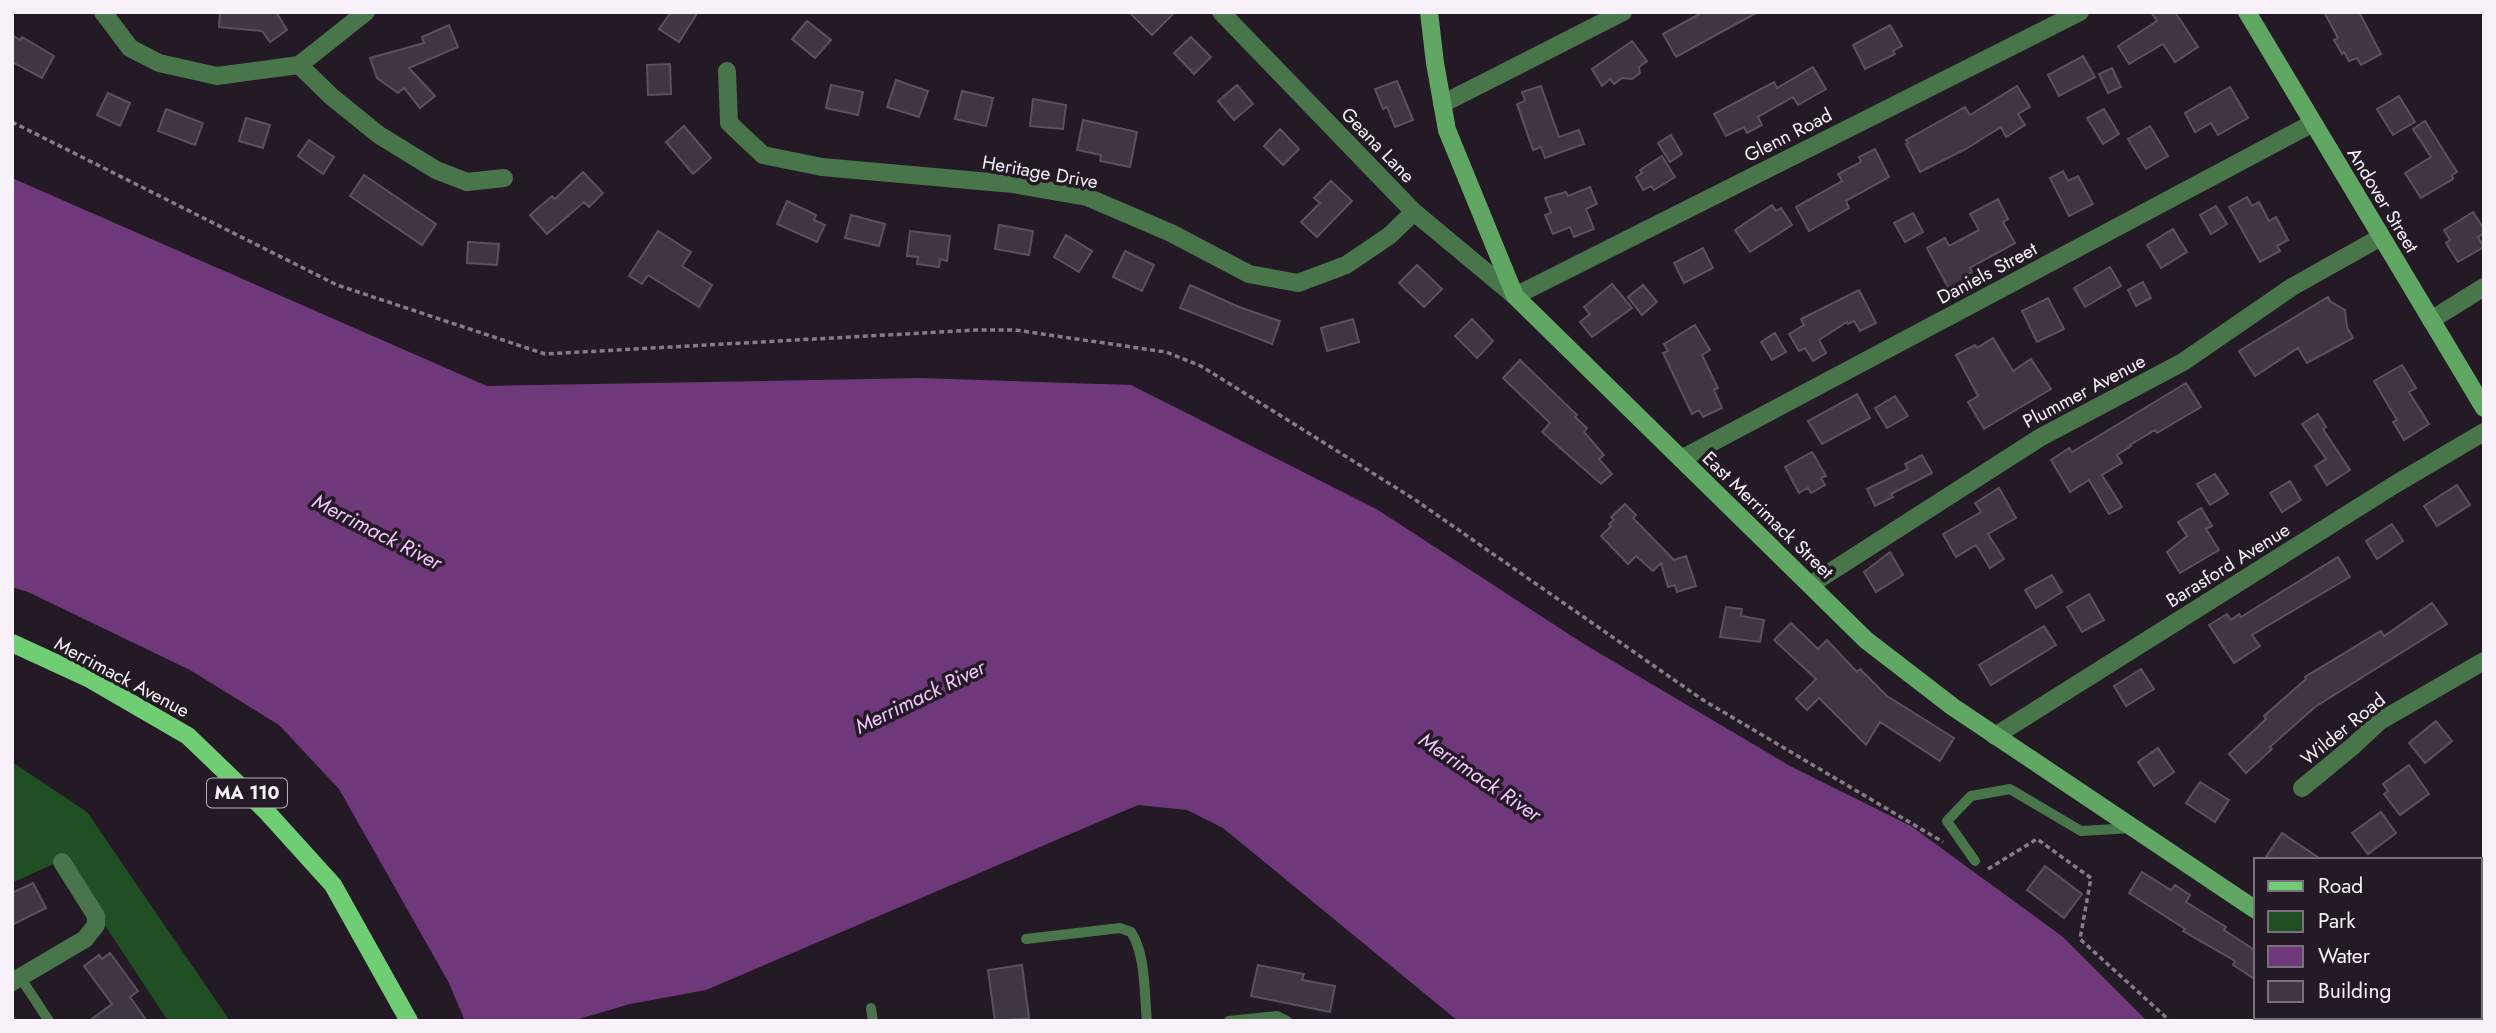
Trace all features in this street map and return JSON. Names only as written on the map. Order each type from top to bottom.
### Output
[{"type":"main road","name":"Merrimack Avenue","points":[[12,643],[88,678],[188,736],[266,811],[333,885],[408,1021]]},
{"type":"street","points":[[103,12],[130,48],[159,63],[217,76],[299,65],[366,12]]},
{"type":"street","name":"Geana Lane","points":[[1221,12],[1414,212],[1515,296]]},
{"type":"street","name":"East Merrimack Street","points":[[1429,12],[1447,130],[1515,296],[1866,640],[1953,707],[2254,909]]},
{"type":"street","points":[[1442,104],[1623,12]]},
{"type":"street","name":"Glenn Road","points":[[1515,296],[2080,12]]},
{"type":"street","name":"Andover Street","points":[[2247,12],[2484,408]]},
{"type":"street","points":[[299,65],[331,97],[379,135],[436,170],[467,182],[504,178]]},
{"type":"street","name":"Heritage Drive","points":[[727,71],[729,123],[763,155],[822,167],[1013,184],[1087,197],[1171,233],[1249,274],[1298,283],[1346,265],[1389,236],[1414,212]]},
{"type":"street","name":"Daniels Street","points":[[1681,459],[2312,123]]},
{"type":"street","name":"Plummer Avenue","points":[[1810,585],[2041,437],[2183,362],[2292,287],[2381,237]]},
{"type":"street","points":[[2431,320],[2484,287]]},
{"type":"street","name":"Barasford Avenue","points":[[1996,736],[2394,485],[2484,432]]},
{"type":"street","name":"Wilder Road","points":[[2302,788],[2380,721],[2484,661]]},
{"type":"street","points":[[16,980],[85,939],[96,925],[96,916],[62,862]]},
{"type":"lane","points":[[1975,861],[1947,821],[1971,796],[2010,789],[2081,831],[2133,828]]},
{"type":"lane","points":[[1026,940],[1120,928],[1131,932],[1137,941],[1147,1021]]},
{"type":"lane","points":[[16,980],[49,1021]]},
{"type":"lane","points":[[871,1008],[873,1021]]},
{"type":"lane","points":[[1229,1021],[1277,1016],[1287,1021]]},
{"type":"path","points":[[12,122],[338,285],[545,354],[1015,330],[1166,352],[1201,366],[1414,499],[1703,700],[1986,870],[2037,839],[2091,878],[2080,939],[2169,1021]]},
{"type":"green space","points":[[12,762],[87,812],[230,1021],[168,1021],[62,860],[12,883]]},
{"type":"water","name":"Merrimack River","points":[[12,178],[487,386],[921,378],[1131,385],[1378,510],[1584,644],[1790,766],[1911,826],[2063,937],[2147,1021],[1458,1021],[1223,828],[1187,810],[1138,805],[706,990],[630,1004],[572,1021],[465,1021],[449,983],[339,789],[279,725],[190,670],[28,592],[12,587]]},
{"type":"building","points":[[220,12],[276,12],[287,30],[270,42],[262,31],[219,27]]},
{"type":"building","points":[[671,12],[698,12],[679,42],[659,29]]},
{"type":"building","points":[[1129,12],[1175,12],[1152,35]]},
{"type":"building","points":[[1703,12],[1758,12],[1676,57],[1663,34]]},
{"type":"building","points":[[2151,12],[2175,12],[2198,47],[2175,62],[2163,44],[2129,64],[2118,46],[2157,21]]},
{"type":"building","points":[[2324,12],[2359,12],[2381,54],[2361,65],[2357,58],[2349,61],[2334,40],[2338,38]]},
{"type":"building","points":[[807,21],[831,40],[815,58],[792,39]]},
{"type":"building","points":[[449,25],[458,47],[409,68],[435,96],[420,108],[404,88],[398,93],[377,78],[370,58],[424,43],[422,37]]},
{"type":"building","points":[[1890,25],[1902,46],[1893,51],[1895,54],[1865,69],[1853,45]]},
{"type":"building","points":[[12,35],[20,40],[22,37],[54,56],[42,78],[12,62]]},
{"type":"building","points":[[1191,37],[1211,57],[1194,74],[1174,53]]},
{"type":"building","points":[[1632,41],[1647,61],[1639,67],[1640,73],[1632,79],[1622,78],[1614,84],[1610,79],[1602,86],[1592,69]]},
{"type":"building","points":[[2083,56],[2095,77],[2059,96],[2048,75]]},
{"type":"building","points":[[670,64],[671,94],[648,95],[647,65]]},
{"type":"building","points":[[1813,67],[1826,89],[1798,105],[1793,97],[1758,117],[1762,125],[1747,133],[1744,127],[1726,136],[1714,114],[1774,82],[1777,88]]},
{"type":"building","points":[[2112,68],[2121,87],[2108,93],[2099,74]]},
{"type":"building","points":[[896,80],[928,91],[919,117],[887,107]]},
{"type":"building","points":[[1397,81],[1413,120],[1395,127],[1387,107],[1383,109],[1375,89]]},
{"type":"building","points":[[831,85],[863,92],[858,115],[826,108]]},
{"type":"building","points":[[1237,85],[1253,104],[1234,120],[1218,101]]},
{"type":"building","points":[[1541,86],[1559,137],[1579,130],[1584,144],[1545,158],[1541,147],[1533,150],[1517,104],[1525,101],[1522,92]]},
{"type":"building","points":[[2017,86],[2030,107],[2018,114],[2025,125],[2006,137],[2001,127],[1966,149],[1920,172],[1906,140],[1965,107],[1970,115]]},
{"type":"building","points":[[2230,87],[2248,118],[2218,135],[2211,123],[2195,132],[2185,113]]},
{"type":"building","points":[[962,91],[993,98],[986,126],[955,119]]},
{"type":"building","points":[[108,93],[130,103],[120,126],[97,115]]},
{"type":"building","points":[[2399,96],[2415,122],[2393,135],[2377,109]]},
{"type":"building","points":[[1033,99],[1066,105],[1063,129],[1030,126]]},
{"type":"building","points":[[166,109],[203,123],[195,145],[158,131]]},
{"type":"building","points":[[2104,109],[2119,134],[2103,144],[2087,118]]},
{"type":"building","points":[[246,118],[270,125],[263,148],[239,141]]},
{"type":"building","points":[[1083,120],[1137,132],[1130,167],[1100,161],[1101,155],[1077,150]]},
{"type":"building","points":[[2425,121],[2457,172],[2452,175],[2453,179],[2421,198],[2405,173],[2431,157],[2413,129]]},
{"type":"building","points":[[684,126],[711,158],[693,174],[666,142]]},
{"type":"building","points":[[2150,126],[2168,156],[2146,169],[2128,139]]},
{"type":"building","points":[[1280,129],[1299,149],[1283,165],[1264,146]]},
{"type":"building","points":[[1671,135],[1682,154],[1670,162],[1658,143]]},
{"type":"building","points":[[309,140],[334,157],[323,174],[298,156]]},
{"type":"building","points":[[1875,149],[1889,177],[1846,201],[1849,208],[1809,231],[1796,207],[1842,181],[1838,174],[1861,162],[1859,157]]},
{"type":"building","points":[[1662,156],[1675,177],[1654,190],[1651,186],[1643,190],[1636,177],[1642,173],[1640,170]]},
{"type":"building","points":[[2063,171],[2068,181],[2078,176],[2093,204],[2069,216],[2050,178]]},
{"type":"building","points":[[583,172],[603,193],[589,207],[584,202],[547,234],[530,215],[552,196],[555,199]]},
{"type":"building","points":[[364,175],[436,224],[422,245],[350,196]]},
{"type":"building","points":[[1331,181],[1352,201],[1317,237],[1301,222],[1320,203],[1314,198]]},
{"type":"building","points":[[1590,187],[1597,204],[1586,209],[1594,229],[1574,237],[1570,227],[1553,234],[1545,215],[1551,213],[1545,198],[1566,192],[1568,196]]},
{"type":"building","points":[[2247,197],[2252,206],[2259,202],[2269,221],[2276,217],[2288,240],[2277,246],[2280,251],[2260,262],[2229,207]]},
{"type":"building","points":[[1998,199],[2008,219],[2003,222],[2015,243],[1970,268],[1972,272],[1967,275],[1969,278],[1949,289],[1927,248],[1945,238],[1949,246],[1979,230],[1970,214]]},
{"type":"building","points":[[787,201],[816,215],[814,220],[825,225],[817,242],[777,224]]},
{"type":"building","points":[[1772,205],[1776,211],[1781,208],[1792,225],[1750,252],[1735,230]]},
{"type":"building","points":[[2216,206],[2227,224],[2211,234],[2200,215]]},
{"type":"building","points":[[2473,212],[2484,229],[2484,233],[2478,237],[2484,247],[2458,262],[2446,243],[2450,240],[2444,230]]},
{"type":"building","points":[[1913,213],[1923,232],[1905,242],[1894,223]]},
{"type":"building","points":[[851,215],[885,224],[879,246],[845,238]]},
{"type":"building","points":[[999,225],[1033,231],[1029,255],[995,249]]},
{"type":"building","points":[[2173,229],[2187,252],[2161,268],[2147,245]]},
{"type":"building","points":[[658,231],[691,252],[682,266],[712,285],[699,307],[648,275],[642,284],[629,276]]},
{"type":"building","points":[[910,231],[950,236],[947,261],[940,259],[939,267],[917,264],[918,257],[907,256]]},
{"type":"building","points":[[1066,235],[1092,251],[1079,272],[1054,257]]},
{"type":"building","points":[[468,242],[499,244],[497,265],[467,263]]},
{"type":"building","points":[[1703,248],[1713,268],[1684,283],[1674,263]]},
{"type":"building","points":[[1125,251],[1154,265],[1142,291],[1113,277]]},
{"type":"building","points":[[1417,265],[1442,289],[1424,307],[1399,283]]},
{"type":"building","points":[[2110,267],[2121,286],[2085,307],[2074,288]]},
{"type":"building","points":[[2143,282],[2151,298],[2136,306],[2128,290]]},
{"type":"building","points":[[1612,284],[1632,308],[1592,337],[1580,322],[1590,314],[1584,307]]},
{"type":"building","points":[[1190,285],[1239,307],[1280,321],[1272,344],[1180,308]]},
{"type":"building","points":[[1643,285],[1657,302],[1642,315],[1628,297]]},
{"type":"building","points":[[1859,290],[1876,323],[1860,331],[1854,321],[1848,324],[1847,322],[1819,340],[1826,353],[1813,361],[1805,348],[1799,351],[1789,334],[1804,325],[1801,319]]},
{"type":"building","points":[[2328,297],[2345,310],[2347,327],[2353,338],[2307,363],[2298,348],[2255,376],[2239,351]]},
{"type":"building","points":[[2048,298],[2064,329],[2037,342],[2022,311]]},
{"type":"building","points":[[1353,319],[1359,342],[1327,351],[1321,328]]},
{"type":"building","points":[[1472,319],[1493,341],[1477,358],[1455,336]]},
{"type":"building","points":[[1695,325],[1710,350],[1702,355],[1718,388],[1714,390],[1722,408],[1703,417],[1699,410],[1692,414],[1663,353],[1668,351],[1664,344]]},
{"type":"building","points":[[1775,333],[1786,352],[1772,360],[1761,342]]},
{"type":"building","points":[[1993,338],[2013,371],[2031,359],[2051,389],[1984,429],[1968,402],[1978,396],[1956,355],[1975,345],[1977,348]]},
{"type":"building","points":[[1520,360],[1587,428],[1584,432],[1604,455],[1599,459],[1612,474],[1601,484],[1542,432],[1550,423],[1503,378]]},
{"type":"building","points":[[2402,365],[2416,388],[2409,392],[2429,424],[2404,440],[2393,422],[2397,420],[2374,381]]},
{"type":"building","points":[[2186,383],[2201,407],[2157,433],[2155,430],[2130,445],[2117,455],[2122,463],[2102,475],[2122,507],[2109,514],[2089,480],[2070,492],[2051,460],[2069,448],[2072,452]]},
{"type":"building","points":[[1857,394],[1870,418],[1822,444],[1808,421]]},
{"type":"building","points":[[1895,396],[1908,416],[1887,428],[1875,408]]},
{"type":"building","points":[[2318,414],[2326,427],[2323,429],[2350,470],[2327,485],[2315,466],[2326,459],[2302,424]]},
{"type":"building","points":[[1812,452],[1826,476],[1821,478],[1825,485],[1811,493],[1808,488],[1799,493],[1785,467]]},
{"type":"building","points":[[1922,455],[1932,473],[1891,494],[1893,497],[1875,506],[1867,489],[1908,469],[1905,464]]},
{"type":"building","points":[[2215,474],[2228,494],[2210,505],[2197,484]]},
{"type":"building","points":[[2290,481],[2301,500],[2282,512],[2270,493]]},
{"type":"building","points":[[2457,485],[2470,505],[2437,526],[2424,506]]},
{"type":"building","points":[[1999,488],[2016,518],[1988,534],[2004,559],[1990,568],[1976,545],[1956,557],[1943,534],[1981,512],[1975,503]]},
{"type":"building","points":[[1625,504],[1636,515],[1633,518],[1674,560],[1686,556],[1696,586],[1677,592],[1675,585],[1668,587],[1661,563],[1653,571],[1636,556],[1628,564],[1601,536],[1611,526],[1609,524],[1614,520],[1611,517]]},
{"type":"building","points":[[2201,508],[2212,526],[2206,529],[2219,550],[2180,573],[2167,552],[2187,536],[2178,522]]},
{"type":"building","points":[[2392,524],[2403,541],[2377,559],[2366,541]]},
{"type":"building","points":[[1890,552],[1903,575],[1876,592],[1864,572]]},
{"type":"building","points":[[2338,557],[2350,577],[2252,635],[2260,646],[2234,663],[2209,625],[2227,614],[2231,620],[2239,614],[2241,617]]},
{"type":"building","points":[[2052,575],[2062,592],[2036,608],[2025,590]]},
{"type":"building","points":[[2089,594],[2104,620],[2082,632],[2067,607]]},
{"type":"building","points":[[2432,603],[2447,624],[2315,707],[2270,747],[2272,749],[2246,773],[2229,754],[2266,719],[2264,716],[2306,679],[2305,677],[2381,631],[2384,636]]},
{"type":"building","points":[[1726,607],[1742,609],[1741,616],[1764,620],[1760,642],[1720,637]]},
{"type":"building","points":[[1791,623],[1818,649],[1827,640],[1857,672],[1860,669],[1887,696],[1954,738],[1940,761],[1880,722],[1866,745],[1819,698],[1807,710],[1796,699],[1816,679],[1774,640]]},
{"type":"building","points":[[2044,626],[2056,645],[1991,685],[1979,665]]},
{"type":"building","points":[[2141,669],[2154,689],[2126,706],[2114,686]]},
{"type":"building","points":[[2436,721],[2452,741],[2425,763],[2409,743]]},
{"type":"building","points":[[2158,748],[2174,772],[2154,786],[2138,762]]},
{"type":"building","points":[[2409,765],[2429,794],[2400,815],[2384,794],[2388,791],[2383,784]]},
{"type":"building","points":[[2200,782],[2229,800],[2215,822],[2186,803]]},
{"type":"building","points":[[2381,812],[2396,833],[2368,854],[2352,833]]},
{"type":"building","points":[[2282,833],[2319,858],[2265,858]]},
{"type":"building","points":[[2045,866],[2082,894],[2064,918],[2027,890]]},
{"type":"building","points":[[2142,872],[2171,890],[2175,885],[2190,895],[2186,902],[2226,927],[2224,930],[2254,950],[2254,979],[2233,965],[2235,961],[2183,931],[2185,929],[2129,893]]},
{"type":"building","points":[[33,883],[46,908],[12,925],[12,893]]},
{"type":"building","points":[[110,953],[138,991],[130,997],[147,1021],[89,1021],[112,1004],[84,966],[99,955],[102,959]]},
{"type":"building","points":[[1022,965],[1029,1018],[995,1021],[988,970]]},
{"type":"building","points":[[1258,965],[1304,974],[1302,980],[1335,986],[1330,1012],[1251,996]]}]
